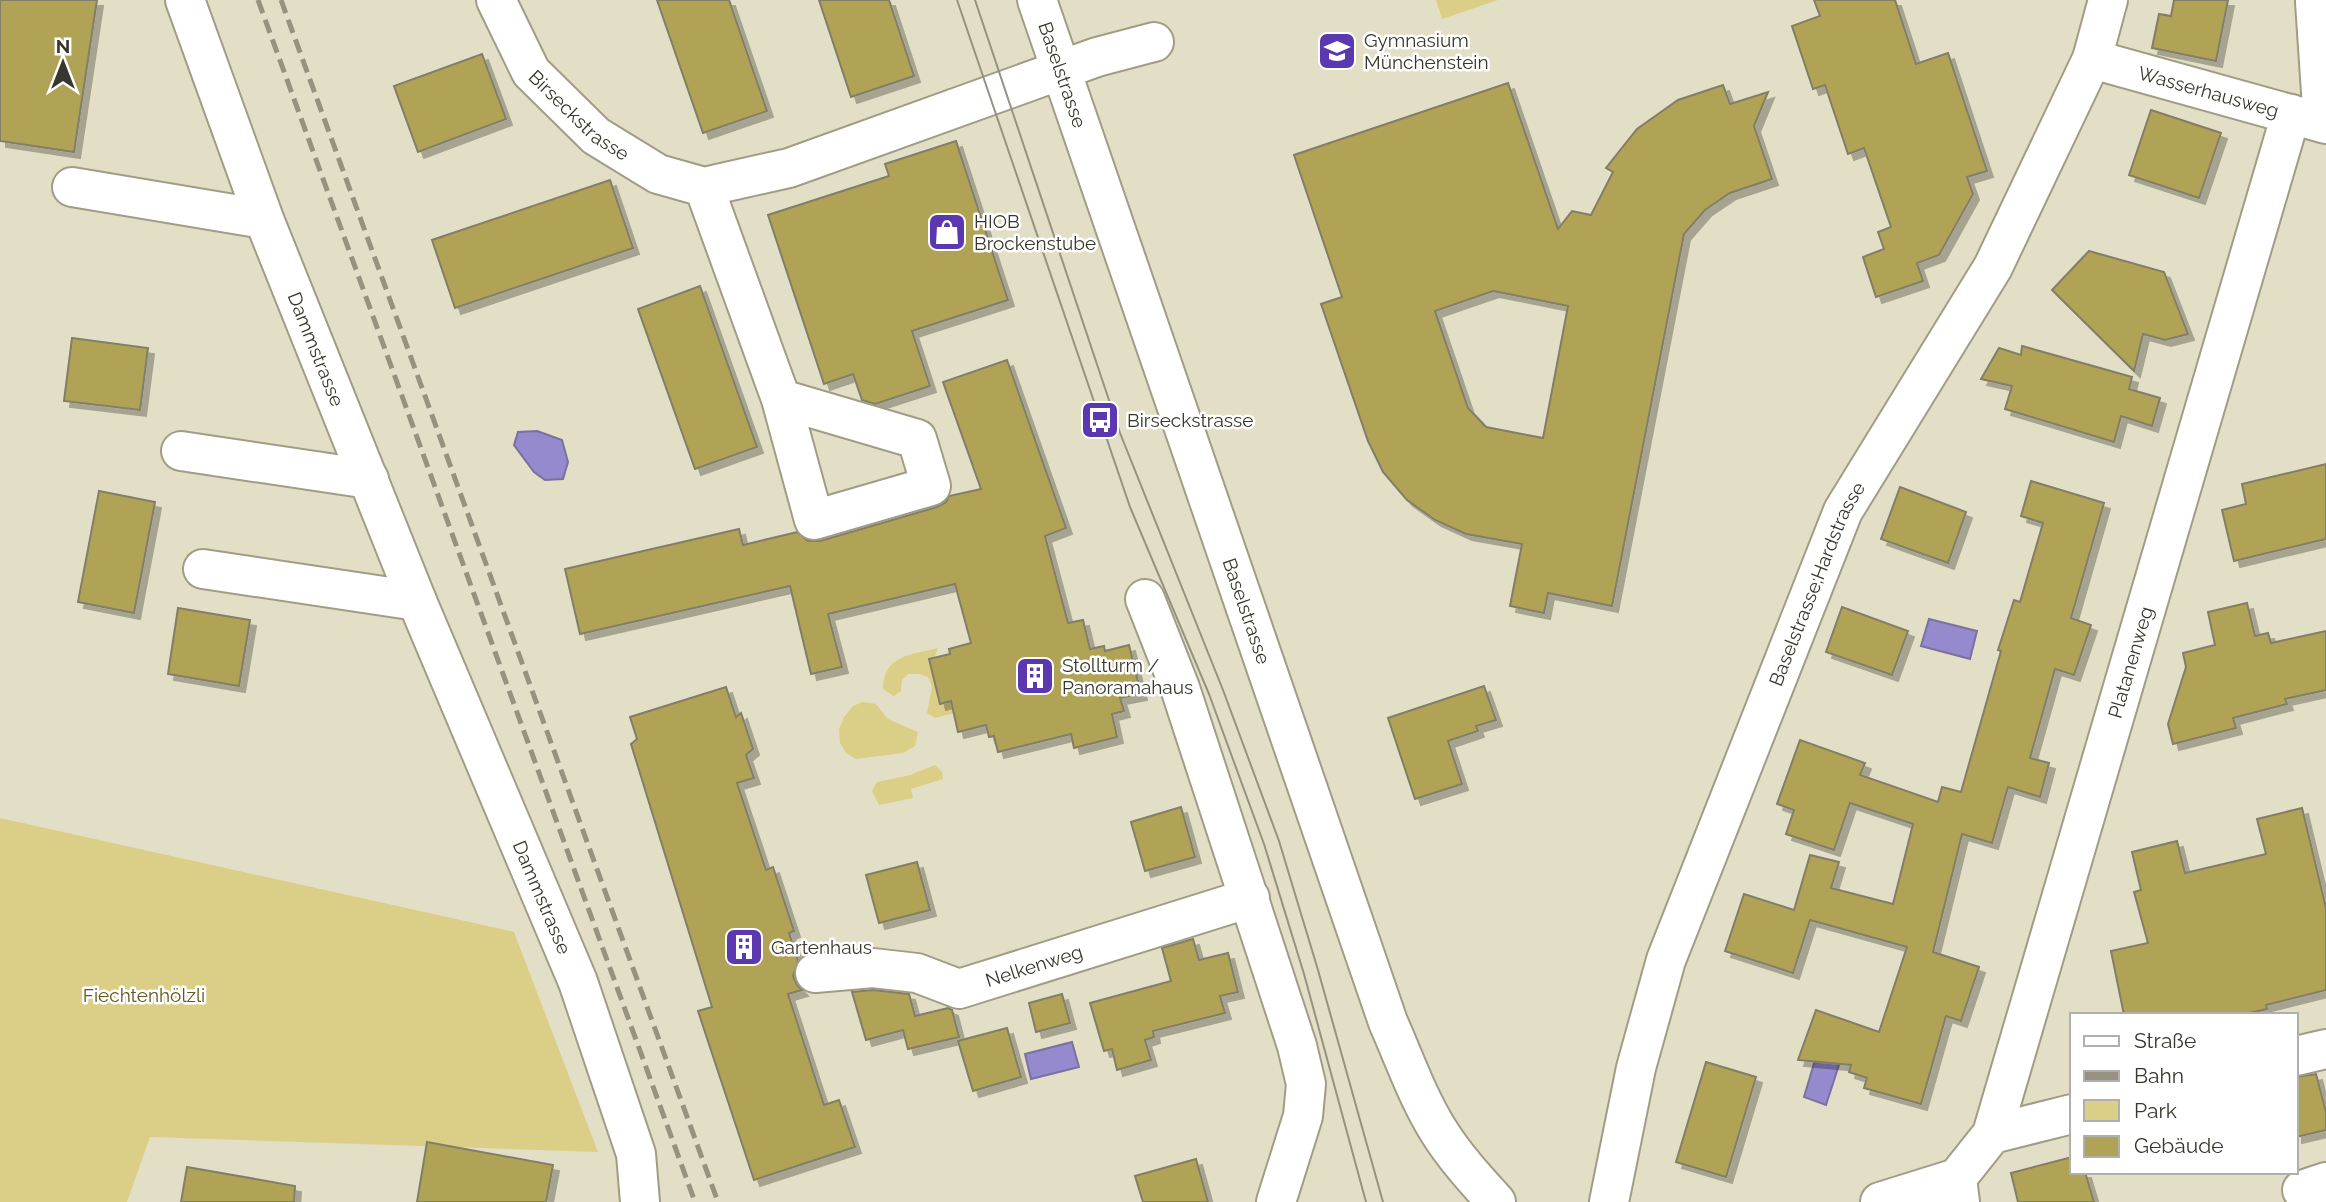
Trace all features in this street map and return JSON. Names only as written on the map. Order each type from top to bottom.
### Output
[{"type":"street","name":"Dammstrasse","points":[[185,0],[264,219],[417,601],[578,982],[636,1154],[640,1202]]},
{"type":"street","name":"Birseckstrasse","points":[[496,0],[531,72],[596,136],[659,174],[704,187],[789,168],[1097,57],[1154,42]]},
{"type":"street","name":"Baselstrasse","points":[[1037,0],[1388,1021],[1418,1094],[1439,1131],[1460,1162],[1496,1202]]},
{"type":"street","name":"Baselstrasse;Hardstrasse","points":[[1609,1202],[1636,1068],[1666,960],[1843,511],[1993,267],[2092,59],[2108,0]]},
{"type":"street","points":[[2313,120],[2315,2],[2326,1]]},
{"type":"street","name":"Wasserhausweg","points":[[2092,59],[2313,120]]},
{"type":"street","name":"Platanenweg","points":[[1959,1190],[1992,1134],[2313,120]]},
{"type":"street","points":[[72,187],[264,219]]},
{"type":"street","points":[[704,187],[781,399]]},
{"type":"street","points":[[181,452],[369,479]]},
{"type":"street","points":[[203,569],[417,601]]},
{"type":"street","points":[[1145,599],[1180,688],[1250,898],[1297,1046],[1306,1084],[1303,1116],[1276,1202]]},
{"type":"street","name":"Nelkenweg","points":[[815,974],[873,968],[917,974],[959,989],[1250,898]]},
{"type":"street","points":[[2298,1056],[2326,1049]]},
{"type":"street","points":[[1992,1134],[2070,1114]]},
{"type":"street","points":[[1880,1202],[1959,1190]]},
{"type":"green space","points":[[1436,0],[1498,0],[1442,19]]},
{"type":"green space","points":[[938,648],[934,658],[929,660],[940,704],[951,701],[954,713],[935,718],[927,713],[932,686],[928,677],[908,674],[902,680],[901,691],[894,696],[883,689],[884,678],[893,663],[909,655]]},
{"type":"green space","points":[[862,702],[876,704],[888,719],[918,732],[915,746],[903,753],[856,759],[846,753],[840,743],[839,729],[853,706]]},
{"type":"green space","points":[[935,765],[942,772],[943,779],[911,789],[913,798],[879,805],[872,791],[877,782],[910,775]]},
{"type":"green space","name":"Fiechtenhölzli","points":[[0,818],[514,932],[598,1152],[150,1137],[127,1202],[0,1202]]},
{"type":"shaded area","points":[[537,431],[562,440],[568,462],[563,479],[545,480],[534,472],[514,445],[518,432]]},
{"type":"shaded area","points":[[1929,619],[1977,631],[1970,659],[1921,646]]},
{"type":"shaded area","points":[[1848,1037],[1826,1105],[1804,1097],[1816,1057]]},
{"type":"shaded area","points":[[1072,1042],[1079,1067],[1031,1079],[1025,1054]]},
{"type":"building","points":[[0,0],[97,0],[74,152],[0,141]]},
{"type":"building","points":[[657,0],[729,0],[767,111],[703,133]]},
{"type":"building","points":[[819,0],[889,0],[914,76],[851,97]]},
{"type":"building","points":[[1814,0],[1895,0],[1916,64],[1948,53],[1987,171],[1967,177],[1973,194],[1939,255],[1917,263],[1923,281],[1876,297],[1863,257],[1884,249],[1878,232],[1891,227],[1864,148],[1848,154],[1825,85],[1813,89],[1792,26],[1820,16]]},
{"type":"building","points":[[2174,0],[2228,0],[2216,61],[2152,48],[2159,14],[2171,16]]},
{"type":"building","points":[[482,54],[506,119],[418,152],[394,86]]},
{"type":"building","points":[[1508,83],[1558,229],[1572,211],[1591,215],[1613,172],[1606,168],[1637,129],[1678,100],[1723,85],[1730,104],[1768,92],[1754,126],[1772,179],[1730,193],[1705,210],[1684,234],[1612,606],[1548,593],[1544,613],[1510,606],[1522,544],[1466,534],[1435,520],[1407,500],[1383,472],[1368,441],[1321,304],[1342,297],[1294,155]],"holes":[[[1493,291],[1568,306],[1543,438],[1486,427],[1468,408],[1435,311]]]},
{"type":"building","points":[[2151,110],[2221,133],[2199,198],[2129,175]]},
{"type":"building","points":[[956,141],[1008,300],[912,331],[930,386],[875,404],[862,400],[853,374],[824,384],[768,215],[889,176],[885,164]]},
{"type":"building","points":[[610,180],[633,248],[455,308],[432,240]]},
{"type":"building","points":[[2089,251],[2164,272],[2188,334],[2165,340],[2143,334],[2134,371],[2052,290]]},
{"type":"building","points":[[700,286],[757,447],[695,469],[638,309]]},
{"type":"building","points":[[72,338],[148,348],[140,410],[64,401]]},
{"type":"building","points":[[2022,346],[2132,377],[2129,389],[2160,398],[2152,426],[2121,416],[2114,442],[2005,409],[2012,386],[1981,379],[1999,348],[2021,355]]},
{"type":"building","points":[[1007,360],[1066,528],[1045,536],[1068,623],[1083,620],[1090,649],[1104,646],[1105,651],[1129,645],[1141,694],[1120,698],[1124,711],[1112,714],[1117,737],[1074,748],[1071,734],[998,752],[994,736],[989,737],[986,725],[958,732],[951,701],[940,704],[929,659],[950,654],[949,649],[971,643],[955,584],[828,614],[842,667],[811,674],[790,586],[580,634],[565,569],[739,529],[743,545],[797,532],[808,541],[820,541],[937,507],[946,502],[949,496],[981,489],[943,382]]},
{"type":"building","points":[[2326,464],[2326,539],[2234,561],[2222,510],[2246,504],[2242,484]]},
{"type":"building","points":[[2031,481],[2104,503],[2071,618],[2091,625],[2074,675],[2055,669],[2030,758],[2049,763],[2040,797],[2008,787],[1992,843],[1962,834],[1933,952],[1979,967],[1961,1021],[1946,1016],[1921,1104],[1864,1088],[1867,1078],[1849,1072],[1851,1065],[1798,1060],[1816,1010],[1879,1032],[1907,947],[1810,920],[1793,973],[1725,951],[1744,894],[1794,910],[1810,855],[1839,862],[1831,888],[1893,904],[1913,824],[1850,803],[1834,850],[1786,834],[1794,810],[1777,804],[1800,740],[1865,763],[1860,775],[1938,802],[1942,787],[1961,792],[2001,651],[1998,650],[2014,600],[2020,602],[2043,523],[2021,516]]},
{"type":"building","points":[[1900,487],[1966,512],[1948,563],[1881,539]]},
{"type":"building","points":[[99,491],[155,502],[134,613],[78,602]]},
{"type":"building","points":[[2247,603],[2255,636],[2268,633],[2271,643],[2326,631],[2326,690],[2285,699],[2287,704],[2233,718],[2236,728],[2173,744],[2168,724],[2186,667],[2183,653],[2215,645],[2208,612]]},
{"type":"building","points":[[1842,607],[1908,631],[1892,675],[1826,652]]},
{"type":"building","points":[[178,608],[250,620],[239,686],[168,674]]},
{"type":"building","points":[[1484,686],[1496,720],[1476,726],[1478,731],[1448,741],[1462,784],[1415,799],[1388,718]]},
{"type":"building","name":"Gartenhaus","points":[[726,687],[736,717],[741,713],[753,749],[746,755],[754,778],[737,783],[766,870],[773,867],[794,931],[789,933],[798,961],[793,976],[802,990],[788,994],[824,1105],[839,1100],[855,1147],[754,1180],[698,1011],[712,1007],[631,744],[637,739],[630,717]]},
{"type":"building","points":[[1181,807],[1195,857],[1145,871],[1131,822]]},
{"type":"building","points":[[2302,808],[2326,908],[2326,990],[2266,1005],[2267,1009],[2250,1013],[2124,1013],[2111,951],[2148,943],[2134,892],[2141,890],[2132,852],[2177,841],[2185,873],[2266,854],[2257,819]]},
{"type":"building","points":[[917,862],[930,910],[879,923],[866,875]]},
{"type":"building","points":[[1193,939],[1199,960],[1228,953],[1238,992],[1220,996],[1225,1013],[1153,1031],[1154,1037],[1145,1040],[1151,1060],[1117,1070],[1112,1049],[1104,1051],[1090,1003],[1171,981],[1162,948]]},
{"type":"building","points":[[873,990],[909,994],[915,1016],[948,1008],[952,1010],[959,1037],[908,1049],[903,1030],[866,1040],[852,992]]},
{"type":"building","points":[[1062,994],[1070,1023],[1036,1032],[1029,1003]]},
{"type":"building","points":[[1007,1028],[1021,1077],[973,1091],[958,1041]]},
{"type":"building","points":[[1706,1062],[1756,1077],[1726,1177],[1676,1162]]},
{"type":"building","points":[[2316,1074],[2326,1112],[2326,1130],[2298,1137],[2298,1077]]},
{"type":"building","points":[[427,1142],[553,1165],[546,1202],[417,1202]]},
{"type":"building","points":[[2070,1158],[2070,1174],[2086,1174],[2094,1202],[2018,1202],[2011,1173]]},
{"type":"building","points":[[1196,1159],[1208,1202],[1143,1202],[1135,1176]]},
{"type":"building","points":[[187,1167],[295,1186],[294,1202],[181,1202]]},
{"type":"tram line","points":[[957,0],[1130,507],[1209,694],[1264,844],[1304,974],[1366,1202]]},
{"type":"tram line","points":[[975,0],[1120,433],[1223,690],[1279,841],[1383,1202]]},
{"type":"railway","points":[[258,0],[695,1202]]},
{"type":"railway","points":[[281,0],[718,1202]]},
{"type":"place","name":"Gymnasium Münchenstein","points":[[1337,51]]},
{"type":"place","name":"HIOB Brockenstube","points":[[947,232]]},
{"type":"place","name":"Birseckstrasse","points":[[1100,420]]},
{"type":"place","name":"Stollturm / Panoramahaus","points":[[1035,676]]},
{"type":"place","name":"Gartenhaus","points":[[744,947]]}]
